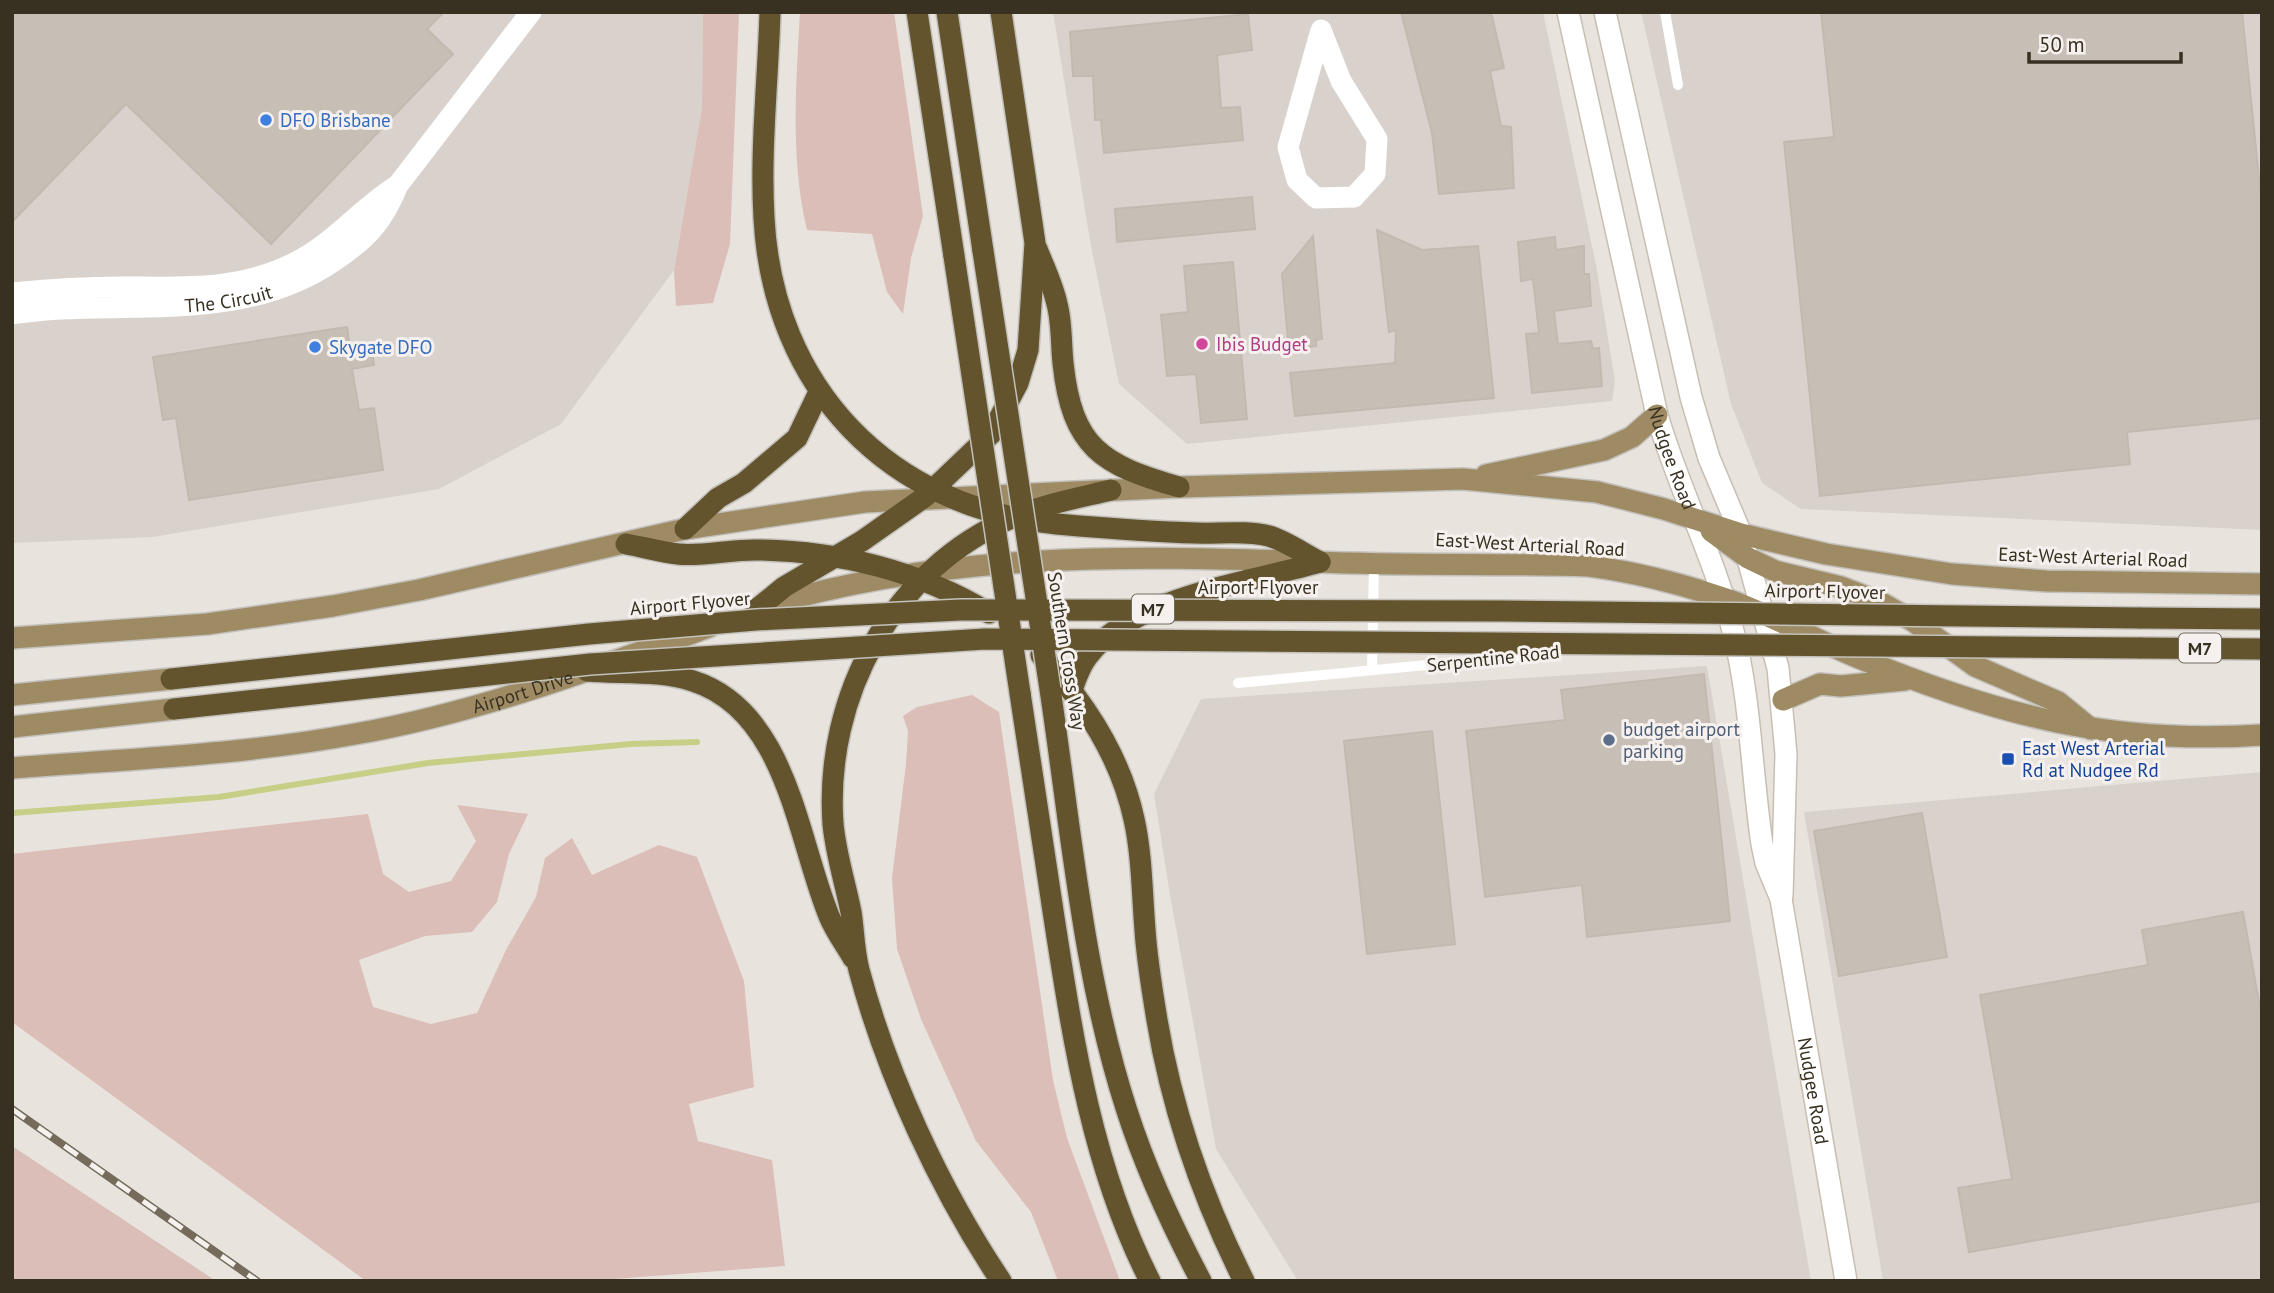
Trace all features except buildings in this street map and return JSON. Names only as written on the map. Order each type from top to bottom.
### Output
[{"type":"highway","points":[[770,12],[764,219],[774,290],[819,392],[877,454],[934,494],[1013,517],[1173,532],[1268,536],[1320,562]]},
{"type":"highway","points":[[917,12],[1077,1056],[1099,1154],[1120,1218],[1150,1281]]},
{"type":"highway","name":"Southern Cross Way","points":[[947,12],[1092,965],[1127,1111],[1176,1233],[1201,1281]]},
{"type":"highway","points":[[757,609],[784,587],[934,494],[991,434],[1018,383],[1030,333],[1035,243],[1001,12]]},
{"type":"highway","points":[[1035,243],[1058,305],[1065,385],[1069,405],[1079,429],[1095,449],[1115,464],[1180,487]]},
{"type":"highway","points":[[685,529],[718,498],[744,483],[797,438],[819,392]]},
{"type":"highway","points":[[1001,1281],[947,1191],[921,1138],[900,1090],[859,969],[833,824],[836,748],[845,709],[870,646],[921,575],[1013,517],[1111,490]]},
{"type":"highway","points":[[626,544],[681,555],[758,550],[834,557],[921,575],[999,619],[1034,648],[1072,690],[1107,743],[1129,797],[1139,846],[1145,934],[1157,1022],[1172,1088],[1201,1186],[1244,1281]]},
{"type":"highway","points":[[1072,690],[1089,655],[1119,629],[1144,615],[1196,593],[1320,562]]},
{"type":"highway","name":"Airport Flyover","points":[[171,679],[617,632],[756,620],[961,610],[1612,612],[2262,619]]},
{"type":"highway","name":"M7","points":[[174,709],[590,664],[985,639],[2262,649]]},
{"type":"highway","points":[[582,671],[677,677],[694,681],[729,701],[750,721],[779,770],[830,918],[859,969]]},
{"type":"main road","name":"Nudgee Road","points":[[1568,12],[1657,415],[1677,481],[1724,598],[1745,696],[1766,863],[1782,899]]},
{"type":"main road","name":"Nudgee Road","points":[[1605,12],[1691,397],[1709,458],[1741,534],[1765,616],[1783,700],[1786,754],[1782,899],[1846,1281]]},
{"type":"main road","name":"The Circuit","points":[[12,314],[88,306],[204,306],[249,299],[283,289],[318,272],[364,238],[385,215],[398,185],[522,18]]},
{"type":"main road","points":[[1320,21],[1341,81],[1377,139],[1375,173],[1354,197],[1316,198],[1297,180],[1288,147],[1320,21]]},
{"type":"main road","name":"The Circuit","points":[[12,293],[84,287],[205,288],[239,283],[278,270],[313,253],[350,224],[371,202],[398,185]]},
{"type":"main road","points":[[1463,479],[1604,450],[1632,438],[1657,415]]},
{"type":"main road","name":"East-West Arterial Road","points":[[934,494],[1463,479],[1597,492],[1741,534],[1826,554],[1952,575],[2046,581],[2262,584]]},
{"type":"main road","points":[[12,638],[207,624],[333,606],[685,529],[814,507],[934,494]]},
{"type":"main road","points":[[1693,518],[1748,558],[1775,571],[1841,587],[1880,602],[1913,621],[1975,666],[2058,702],[2092,730]]},
{"type":"main road","name":"East-West Arterial Road","points":[[1020,561],[1086,558],[1589,566],[1644,573],[1724,598],[1910,679],[2013,714],[2092,730],[2170,737],[2262,735]]},
{"type":"main road","name":"Airport Drive","points":[[12,768],[265,746],[355,734],[490,702],[757,609],[825,590],[1020,561]]},
{"type":"main road","points":[[12,695],[171,679]]},
{"type":"main road","points":[[1783,700],[1820,684],[1841,686],[1910,679]]},
{"type":"main road","points":[[12,727],[174,709]]},
{"type":"lane","points":[[1665,12],[1678,85]]},
{"type":"lane","points":[[1371,670],[1374,562]]},
{"type":"lane","name":"Serpentine Road","points":[[1238,683],[1614,646]]},
{"type":"shaded area","name":"Skygate DFO","points":[[12,12],[703,12],[702,108],[674,270],[561,424],[439,489],[153,537],[12,543]]},
{"type":"shaded area","points":[[703,12],[739,12],[730,244],[713,303],[676,306],[674,270],[702,108]]},
{"type":"shaded area","points":[[800,12],[894,12],[923,216],[911,258],[903,314],[887,292],[872,234],[807,230],[796,149]]},
{"type":"shaded area","points":[[1053,12],[1543,12],[1597,270],[1615,381],[1612,401],[1187,444],[1119,384],[1090,241]]},
{"type":"shaded area","points":[[1641,12],[2262,12],[2262,530],[1801,509],[1762,483],[1731,404]]},
{"type":"shaded area","points":[[1707,666],[1811,1281],[1298,1281],[1216,1149],[1170,895],[1154,794],[1201,699]]},
{"type":"shaded area","points":[[972,695],[999,712],[1053,1080],[1067,1138],[1120,1281],[1058,1281],[1031,1212],[976,1141],[921,1019],[897,949],[892,878],[906,764],[908,731],[903,716],[917,707]]},
{"type":"shaded area","points":[[2262,772],[2262,1281],[1883,1281],[1804,812]]},
{"type":"shaded area","points":[[457,805],[528,814],[509,854],[497,902],[472,932],[425,936],[359,960],[373,1007],[431,1024],[477,1013],[506,950],[536,897],[545,858],[572,838],[592,875],[659,845],[697,857],[744,981],[754,1087],[689,1104],[698,1141],[772,1160],[785,1266],[588,1281],[366,1281],[12,1022],[12,854],[368,814],[383,874],[409,892],[451,881],[476,841]]},
{"type":"shaded area","points":[[12,1146],[216,1281],[12,1281]]},
{"type":"waterway","points":[[12,813],[219,797],[428,763],[631,744],[697,742]]},
{"type":"railway","points":[[12,1109],[257,1281]]},
{"type":"place","name":"DFO Brisbane","points":[[266,120]]},
{"type":"place","name":"Ibis Budget","points":[[1202,344]]},
{"type":"place","name":"Skygate DFO","points":[[315,347]]},
{"type":"place","name":"budget airport parking","points":[[1609,740]]},
{"type":"place","name":"East West Arterial Rd at Nudgee Rd","points":[[2008,759]]}]
